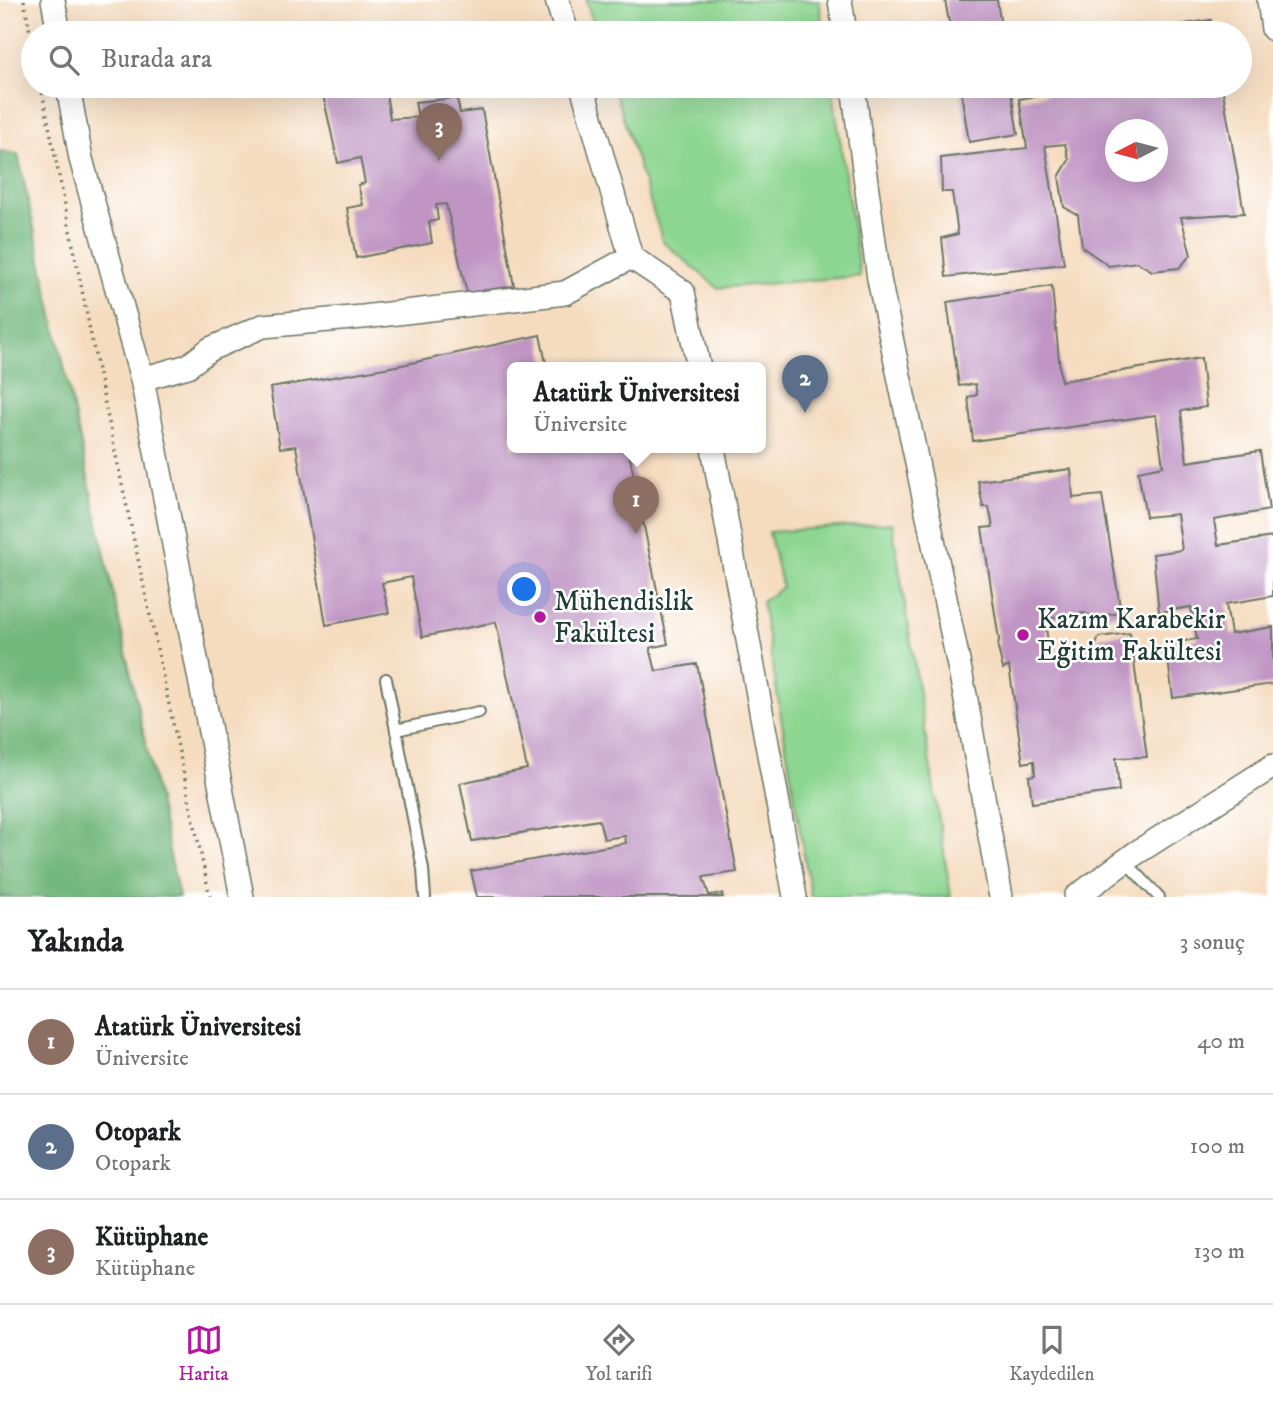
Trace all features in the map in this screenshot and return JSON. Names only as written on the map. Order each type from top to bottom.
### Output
[{"type":"street","points":[[53,0],[57,21]]},
{"type":"street","points":[[557,0],[563,21]]},
{"type":"street","points":[[840,0],[843,21]]},
{"type":"street","points":[[1269,0],[1273,29]]},
{"type":"street","points":[[70,98],[81,159],[142,379],[242,897]]},
{"type":"street","points":[[585,98],[631,257],[683,292],[698,362]]},
{"type":"street","points":[[855,98],[879,279],[965,695],[1001,897]]},
{"type":"street","points":[[142,379],[188,366],[210,349],[263,326],[565,293],[631,257]]},
{"type":"street","points":[[714,453],[795,897]]},
{"type":"street","points":[[1076,897],[1125,861],[1273,766]]},
{"type":"lane","points":[[386,679],[423,869],[425,897]]},
{"type":"lane","points":[[396,730],[479,712]]},
{"type":"lane","points":[[1125,861],[1159,897]]},
{"type":"path","points":[[24,0],[28,21]]},
{"type":"path","points":[[43,98],[102,390],[210,897]]},
{"type":"green space","points":[[586,0],[819,0],[822,21],[593,21]]},
{"type":"green space","points":[[617,98],[834,98],[860,276],[718,288],[663,242]]},
{"type":"green space","points":[[0,151],[18,154],[179,897],[0,897]]},
{"type":"green space","points":[[892,523],[951,897],[811,897],[762,602],[782,587],[769,532]]},
{"type":"building","points":[[945,0],[997,0],[1000,21],[949,21]]},
{"type":"building","points":[[324,98],[387,98],[390,119],[418,117],[415,102],[457,98],[460,113],[482,110],[514,286],[467,293],[446,204],[436,205],[438,220],[429,222],[432,243],[356,258],[347,208],[363,205],[358,185],[365,183],[360,158],[338,163]]},
{"type":"building","points":[[962,98],[1012,98],[1018,134],[969,142]]},
{"type":"building","points":[[1224,98],[1244,213],[1181,217],[1191,255],[1179,268],[1152,271],[1137,262],[1109,266],[1082,247],[1078,215],[1064,207],[1059,177],[1069,160],[1065,144],[1045,146],[1064,264],[946,277],[942,238],[958,234],[952,192],[942,192],[941,158],[1027,148],[1019,99]]},
{"type":"building","points":[[1052,286],[1061,381],[1201,358],[1206,407],[1181,411],[1187,462],[1260,451],[1269,510],[1214,520],[1218,545],[1273,537],[1273,596],[1226,604],[1231,634],[1273,627],[1273,684],[1173,698],[1166,644],[1197,639],[1191,607],[1159,612],[1153,554],[1182,550],[1177,514],[1146,517],[1138,471],[1163,466],[1156,415],[973,441],[968,397],[977,395],[975,384],[959,386],[947,302]]},
{"type":"building","name":"Mühendislik Fakültesi","points":[[540,335],[546,362],[507,362],[507,453],[629,453],[668,644],[650,648],[656,671],[697,664],[737,872],[703,877],[709,895],[722,894],[723,897],[477,897],[471,871],[626,843],[625,836],[604,839],[599,820],[472,841],[460,783],[527,769],[496,622],[422,637],[411,577],[382,583],[389,613],[326,625],[296,446],[280,448],[270,388],[402,365]]},
{"type":"building","name":"Kazım Karabekir Eğitim Fakültesi","points":[[1071,469],[1073,498],[1102,495],[1121,613],[1092,617],[1084,613],[1045,619],[1050,659],[1093,651],[1099,637],[1130,633],[1147,757],[1116,758],[1119,791],[1032,803],[1029,776],[1035,775],[1034,761],[1023,763],[1009,666],[1003,669],[998,648],[982,528],[993,527],[989,507],[983,507],[978,481]]},
{"type":"place","name":"Kütüphane","points":[[439,161]]},
{"type":"place","name":"Otopark","points":[[805,413]]},
{"type":"place","name":"Atatürk Üniversitesi","points":[[636,534]]},
{"type":"place","name":"Mühendislik Fakültesi","points":[[540,617]]},
{"type":"place","name":"Kazım Karabekir Eğitim Fakültesi","points":[[1023,635]]}]
